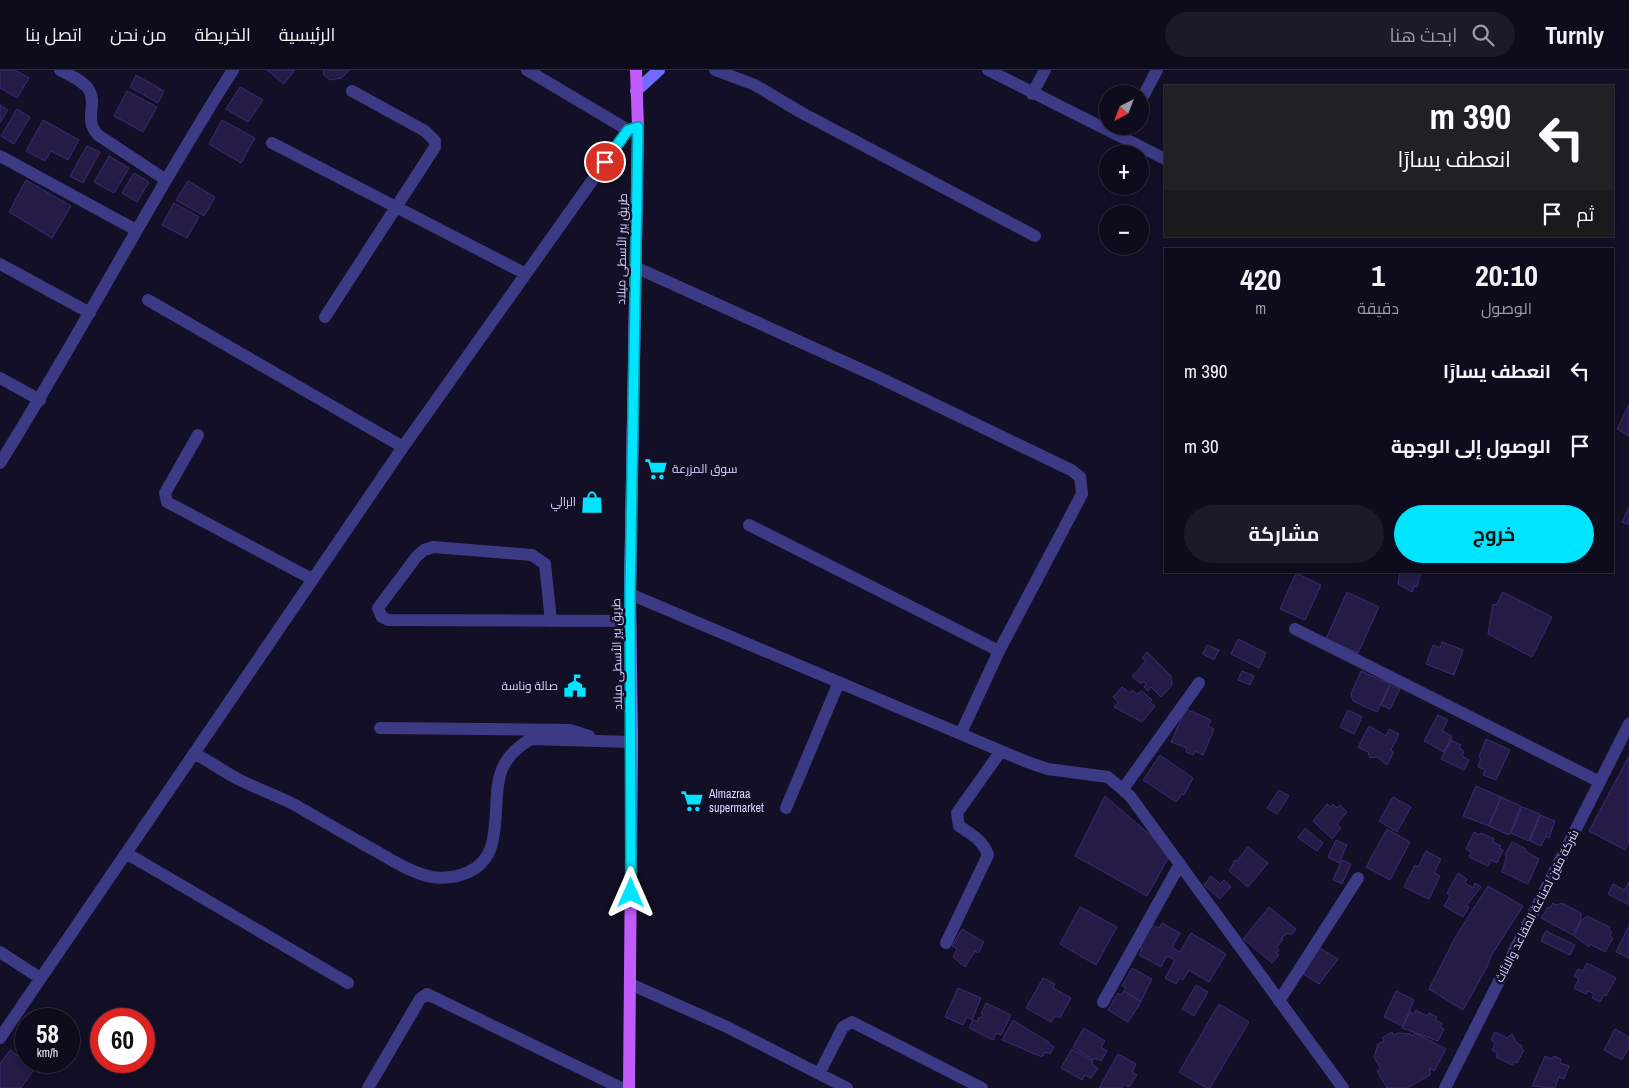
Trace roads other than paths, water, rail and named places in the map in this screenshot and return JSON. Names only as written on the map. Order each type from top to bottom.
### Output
[{"type":"main road","name":"طريق بير الأسطى ميلاد","points":[[629,1088],[632,742],[630,594],[636,267],[633,129],[636,70]]},
{"type":"main road","points":[[636,91],[659,70]]},
{"type":"street","points":[[60,70],[90,90],[92,99],[90,120],[93,129],[98,135],[166,180]]},
{"type":"street","points":[[0,463],[40,400],[136,230],[233,70]]},
{"type":"street","points":[[0,1038],[312,579],[524,273],[633,129],[527,70]]},
{"type":"street","points":[[715,70],[744,74],[1035,236]]},
{"type":"street","points":[[988,70],[1032,94],[1099,121]]},
{"type":"street","points":[[1032,94],[1045,70]]},
{"type":"street","points":[[1149,85],[1157,70]]},
{"type":"street","points":[[325,318],[435,147],[435,141],[425,131],[352,91]]},
{"type":"street","points":[[1130,135],[1164,158]]},
{"type":"street","points":[[272,143],[524,273]]},
{"type":"street","points":[[0,156],[136,230]]},
{"type":"street","points":[[0,264],[90,313]]},
{"type":"street","points":[[636,267],[880,378],[1062,465],[1080,477],[1082,494],[999,651],[961,733]]},
{"type":"street","points":[[148,300],[403,447]]},
{"type":"street","points":[[0,378],[40,400]]},
{"type":"street","points":[[198,435],[164,493],[167,502],[312,579]]},
{"type":"street","points":[[749,525],[999,651]]},
{"type":"street","points":[[551,621],[545,564],[532,555],[433,547],[417,556],[378,608],[382,617],[388,620],[551,621],[630,621]]},
{"type":"street","points":[[630,594],[961,733],[1001,752],[1048,769],[1108,777],[1123,789],[1180,864],[1343,1088]]},
{"type":"street","points":[[1295,629],[1600,782]]},
{"type":"street","points":[[786,808],[839,682]]},
{"type":"street","points":[[1123,789],[1199,683]]},
{"type":"street","name":"شركة متين لصناعة المقاعد والاثاث","points":[[1445,1088],[1629,724]]},
{"type":"street","points":[[380,728],[570,730],[586,734],[595,741]]},
{"type":"street","points":[[194,752],[237,778],[293,804],[402,866],[431,876],[445,878],[460,876],[470,872],[481,863],[490,848],[496,786],[506,760],[517,747],[530,740],[632,742]]},
{"type":"street","points":[[946,943],[988,854],[986,846],[979,839],[959,826],[957,813],[1001,752]]},
{"type":"street","points":[[126,853],[348,983]]},
{"type":"street","points":[[1103,1002],[1180,864]]},
{"type":"street","points":[[1279,1000],[1358,878]]},
{"type":"street","points":[[0,952],[40,978]]},
{"type":"street","points":[[630,984],[725,1026],[820,1072],[847,1088]]},
{"type":"street","points":[[368,1088],[416,1004],[427,994],[622,1088]]},
{"type":"street","points":[[820,1072],[843,1027],[852,1022],[982,1088]]},
{"type":"place","name":"سوق المزرعة","points":[[656,469]]},
{"type":"place","name":"الرالي","points":[[592,502]]},
{"type":"place","name":"صالة وناسة","points":[[575,686]]},
{"type":"place","name":"Almazraa supermarket","points":[[692,801]]}]
